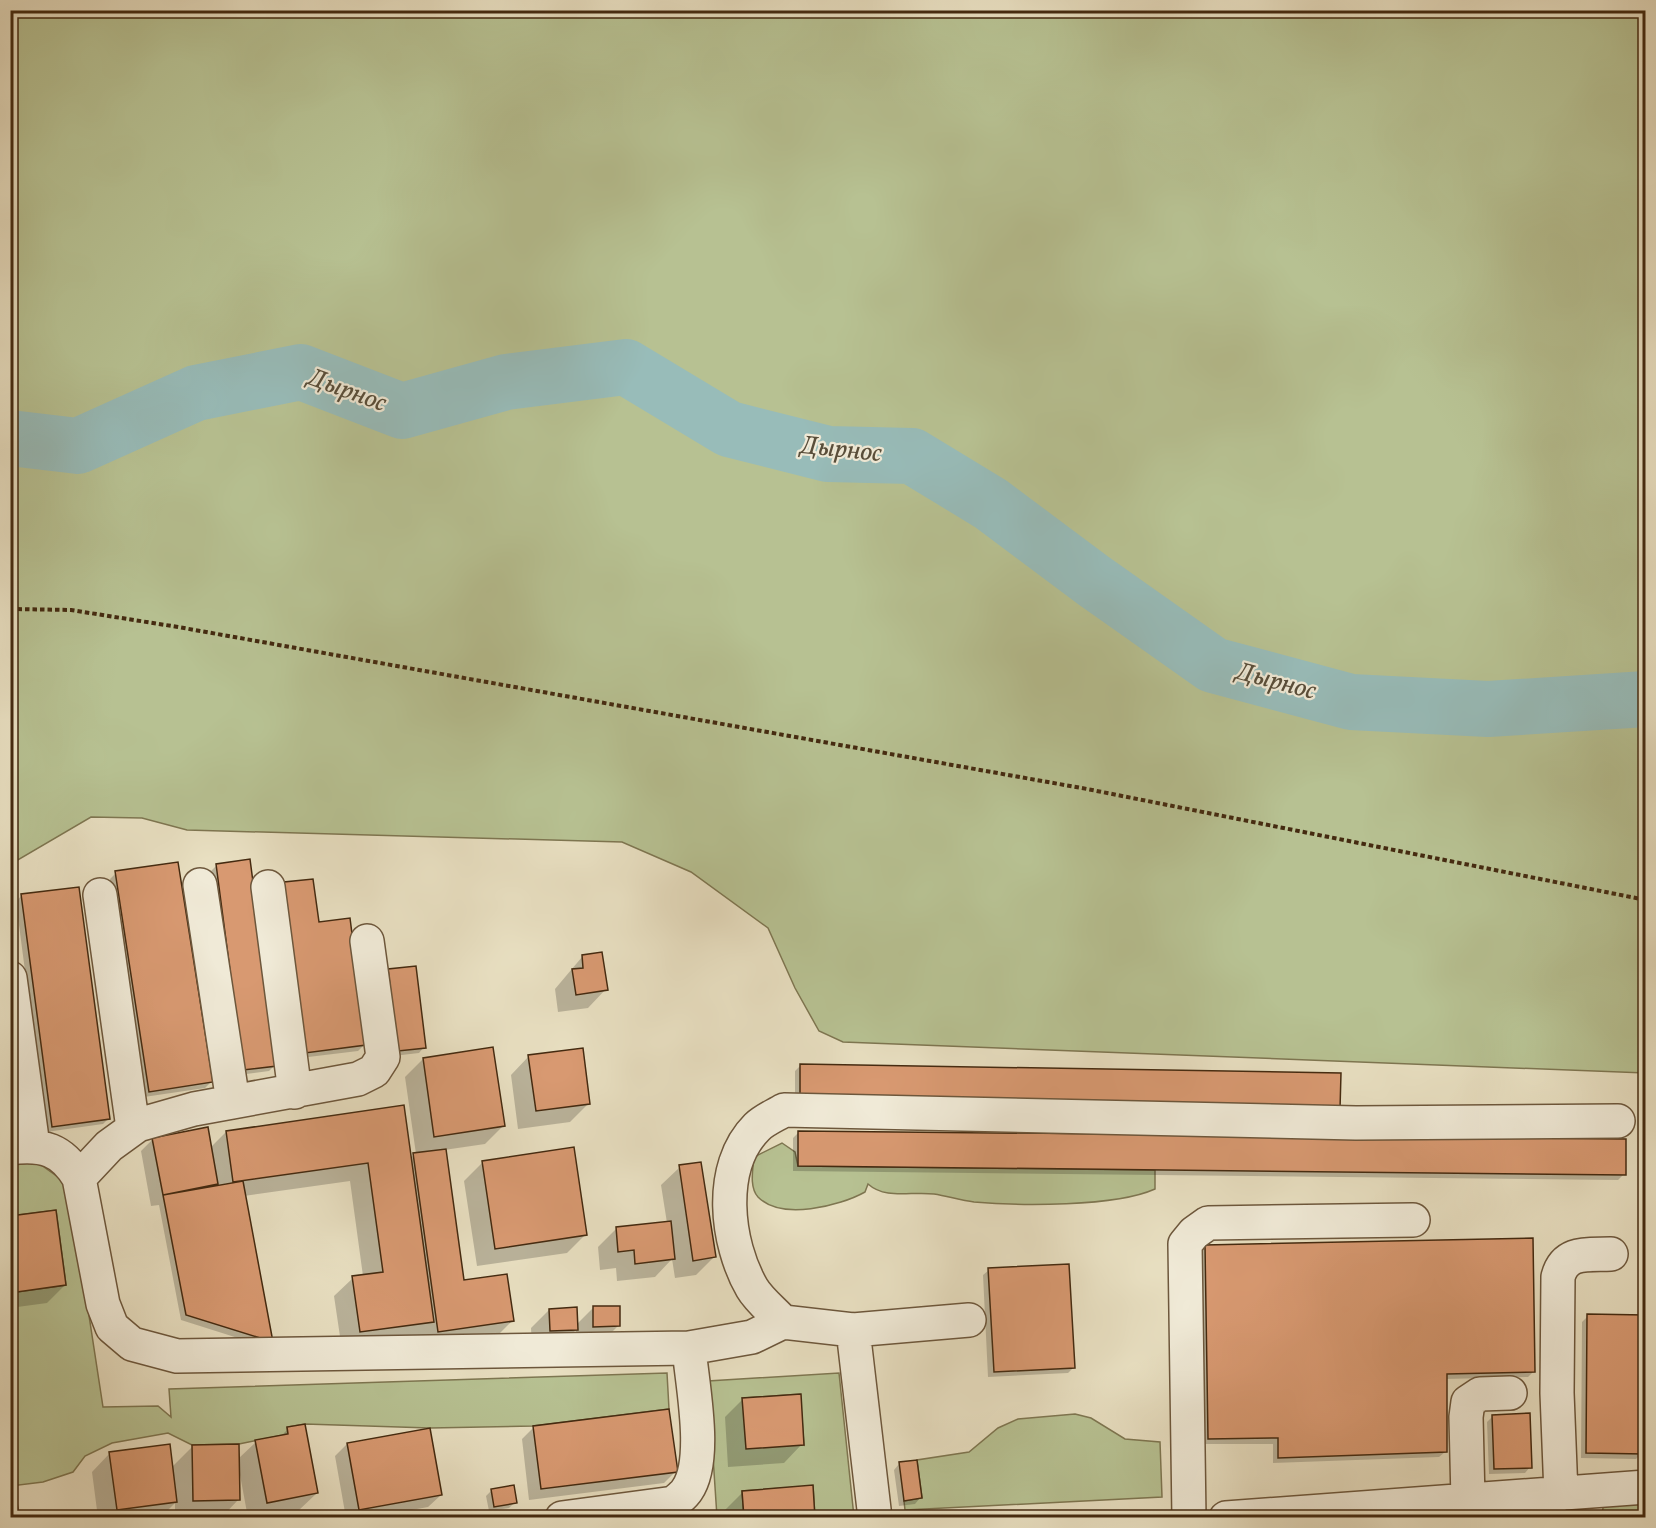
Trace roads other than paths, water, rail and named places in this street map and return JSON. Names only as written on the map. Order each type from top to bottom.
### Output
[{"type":"lane","points":[[200,885],[233,1102]]},
{"type":"lane","points":[[268,887],[295,1092]]},
{"type":"lane","points":[[100,895],[134,1128]]},
{"type":"lane","points":[[80,1178],[109,1146],[134,1128],[194,1109],[358,1079],[374,1071],[383,1057],[367,941]]},
{"type":"lane","points":[[10,978],[22,1147],[52,1150],[69,1161],[80,1178],[103,1304],[112,1327],[132,1344],[177,1356],[689,1348],[752,1337],[783,1322],[853,1330],[969,1320]]},
{"type":"lane","points":[[783,1322],[753,1290],[738,1262],[732,1220],[731,1175],[739,1151],[758,1126],[784,1110],[1356,1123],[1618,1121]]},
{"type":"lane","points":[[1189,1518],[1185,1244],[1194,1233],[1208,1223],[1413,1220]]},
{"type":"lane","points":[[1580,1501],[1557,1393],[1558,1277],[1561,1265],[1572,1256],[1611,1254]]},
{"type":"lane","points":[[853,1330],[875,1518]]},
{"type":"lane","points":[[562,1518],[674,1503],[687,1490],[696,1466],[697,1436],[689,1348]]},
{"type":"lane","points":[[1468,1500],[1466,1417],[1468,1402],[1480,1394],[1510,1393]]},
{"type":"lane","points":[[1226,1518],[1468,1500],[1580,1501],[1646,1487]]},
{"type":"waterway","name":"Дырнос","points":[[10,438],[78,446],[196,393],[301,372],[402,411],[506,382],[626,367],[729,429],[828,454],[912,456],[991,504],[1094,581],[1213,665],[1351,702],[1488,709],[1646,699]]}]
